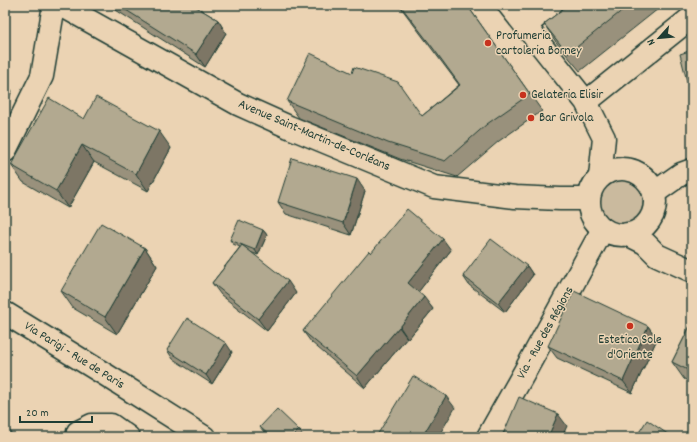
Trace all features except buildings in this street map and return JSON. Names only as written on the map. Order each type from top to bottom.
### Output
[{"type":"street","points":[[5,151],[42,76],[54,5]]},
{"type":"street","name":"Avenue Saint-Martin-de-Corléans","points":[[61,5],[238,104],[288,127],[434,187],[515,197],[589,199]]},
{"type":"street","points":[[509,5],[586,102],[604,138],[600,177]]},
{"type":"street","points":[[525,26],[551,5]]},
{"type":"street","points":[[586,102],[692,16]]},
{"type":"street","points":[[616,169],[625,169],[634,171],[647,180],[654,193],[655,199],[653,213],[644,226],[635,232],[627,234],[613,234],[603,229],[598,224],[592,216],[589,199],[595,182],[600,177],[605,173],[616,169]]},
{"type":"street","points":[[654,193],[681,174],[692,170]]},
{"type":"street","name":"Via - Rue des Régions","points":[[488,437],[603,229]]},
{"type":"street","points":[[627,234],[645,243],[658,255],[692,271]]},
{"type":"street","name":"Via Parigi - Rue de Paris","points":[[5,313],[204,437]]},
{"type":"street","points":[[77,437],[78,432],[92,425],[111,425],[128,437]]},
{"type":"shaded area","points":[[617,179],[625,179],[630,180],[637,185],[642,192],[642,210],[637,217],[630,222],[617,223],[609,220],[602,213],[599,205],[599,197],[602,189],[609,182]]},
{"type":"place","name":"Profumeria cartoleria Borney","points":[[488,43]]},
{"type":"place","name":"Gelateria Elisir","points":[[523,95]]},
{"type":"place","name":"Bar Grivola","points":[[531,118]]},
{"type":"place","name":"Estetica Sole d'Oriente","points":[[630,326]]}]
